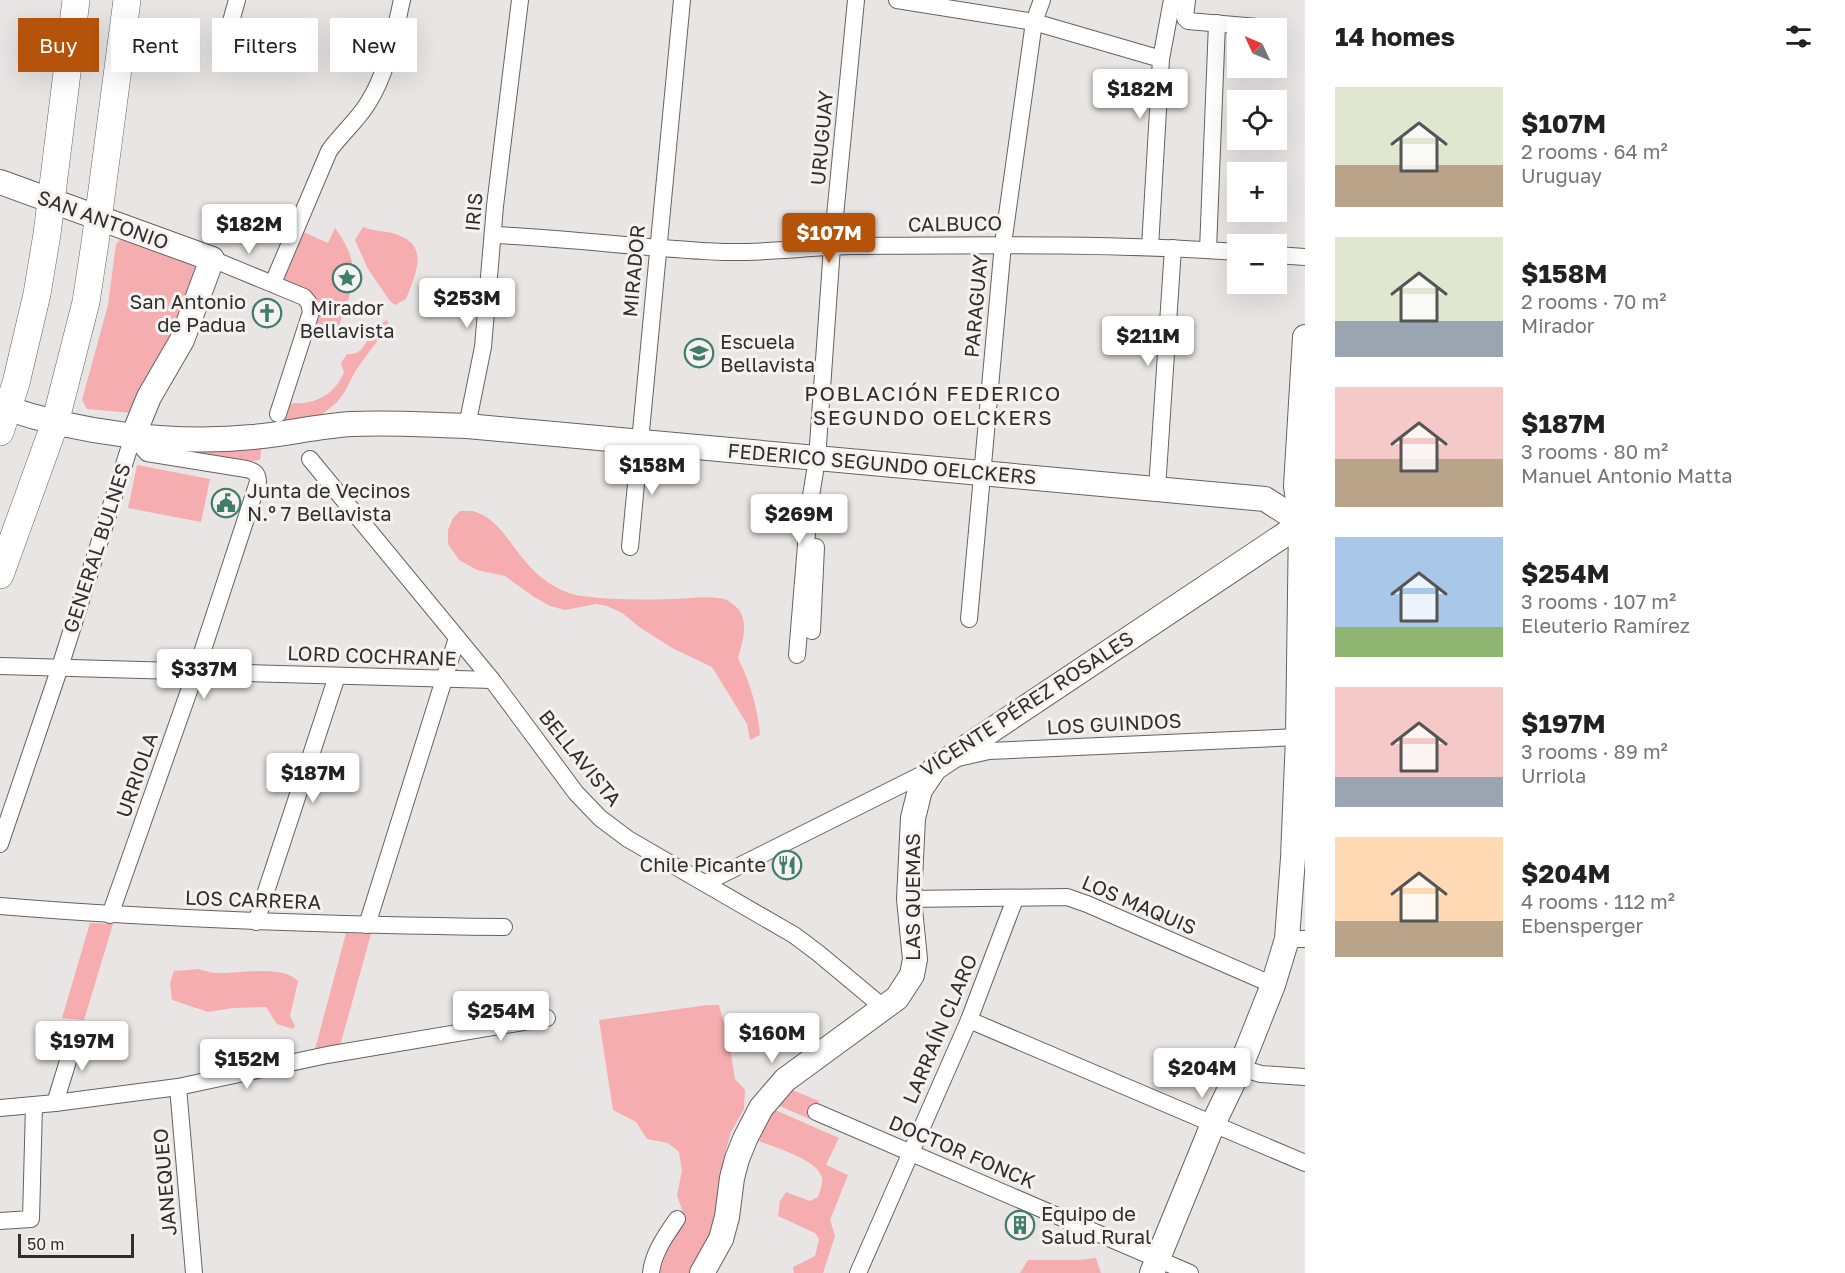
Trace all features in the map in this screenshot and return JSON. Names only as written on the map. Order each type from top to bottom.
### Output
[{"type":"main road","points":[[3,416],[26,348],[48,234],[76,0]]},
{"type":"main road","points":[[0,575],[55,423],[86,302],[127,0]]},
{"type":"main road","name":"SAN ANTONIO","points":[[0,182],[212,259]]},
{"type":"main road","name":"GENERAL BULNES","points":[[133,436],[149,397],[182,340],[212,259]]},
{"type":"main road","points":[[1155,1266],[1213,1124],[1240,1068],[1273,985],[1296,939],[1303,522],[1296,486],[1305,337]]},
{"type":"main road","name":"FEDERICO SEGUNDO OELCKERS","points":[[3,416],[133,436],[203,438],[243,438],[349,424],[467,426],[983,472],[1265,500],[1303,522]]},
{"type":"main road","name":"VICENTE PÉREZ ROSALES","points":[[935,768],[1303,522]]},
{"type":"main road","name":"LAS QUEMAS","points":[[702,1273],[721,1239],[737,1159],[761,1108],[785,1080],[884,1008],[908,984],[914,968],[909,899],[913,818],[925,781],[935,768]]},
{"type":"street","points":[[232,18],[237,0]]},
{"type":"street","points":[[279,414],[310,312],[309,303],[304,297],[273,283],[329,151],[367,105],[378,84],[391,46],[402,0]]},
{"type":"street","name":"IRIS","points":[[467,426],[483,346],[495,206],[520,0]]},
{"type":"street","name":"MIRADOR","points":[[630,547],[682,0]]},
{"type":"street","name":"URUGUAY","points":[[797,655],[808,520],[817,459],[832,247],[856,0]]},
{"type":"street","points":[[897,0],[1034,22],[1161,59]]},
{"type":"street","name":"PARAGUAY","points":[[969,619],[1003,244],[1034,22],[1042,0]]},
{"type":"street","points":[[1150,247],[1161,59],[1172,0]]},
{"type":"street","points":[[1187,0],[1185,18],[1188,21],[1227,24]]},
{"type":"street","points":[[1208,250],[1217,23]]},
{"type":"street","name":"CALBUCO","points":[[493,235],[736,252],[832,247],[1003,244],[1227,251]]},
{"type":"street","points":[[1157,489],[1173,248]]},
{"type":"street","points":[[1287,255],[1305,256]]},
{"type":"street","name":"SAN ANTONIO","points":[[212,259],[273,283]]},
{"type":"street","name":"URRIOLA","points":[[110,915],[196,671],[258,482],[258,477],[252,471],[231,465],[147,453],[133,436]]},
{"type":"street","name":"GENERAL BULNES","points":[[0,844],[60,667],[133,436]]},
{"type":"street","name":"BELLAVISTA","points":[[310,459],[492,680],[576,793],[600,818],[628,839],[794,935],[884,1008]]},
{"type":"street","name":"URUGUAY","points":[[812,631],[818,498],[817,459]]},
{"type":"street","points":[[367,925],[457,638]]},
{"type":"street","name":"LORD COCHRANE","points":[[0,666],[492,680]]},
{"type":"street","points":[[256,922],[337,675]]},
{"type":"street","name":"LOS GUINDOS","points":[[935,768],[959,758],[989,751],[1298,737]]},
{"type":"street","name":"VICENTE PÉREZ ROSALES","points":[[705,883],[935,768]]},
{"type":"street","name":"LOS MAQUIS","points":[[909,899],[1067,897],[1273,985]]},
{"type":"street","name":"LARRAÍN CLARO","points":[[858,1273],[969,1020],[1015,899]]},
{"type":"street","name":"LOS CARRERA","points":[[0,906],[110,915],[256,922],[504,927]]},
{"type":"street","points":[[0,1108],[178,1087],[338,1053],[547,1017]]},
{"type":"street","points":[[969,1020],[1305,1163]]},
{"type":"street","points":[[55,1103],[76,1032]]},
{"type":"street","points":[[1240,1068],[1268,1075],[1305,1077]]},
{"type":"street","name":"JANEQUEO","points":[[178,1087],[194,1273]]},
{"type":"street","points":[[0,1221],[31,1219],[34,1105]]},
{"type":"street","name":"DOCTOR FONCK","points":[[816,1112],[1155,1266],[1190,1273]]},
{"type":"street","points":[[651,1273],[666,1234],[677,1219]]},
{"type":"shaded area","points":[[363,227],[401,236],[416,249],[417,267],[406,299],[395,305],[368,269],[355,240]]},
{"type":"shaded area","points":[[335,228],[350,255],[353,267],[351,290],[337,331],[314,324],[283,280],[301,231],[328,243]]},
{"type":"shaded area","points":[[121,239],[194,266],[201,272],[174,339],[132,413],[87,409],[82,400],[108,305],[116,244]]},
{"type":"shaded area","points":[[387,320],[389,325],[356,370],[337,402],[319,417],[290,423],[283,419],[291,404],[310,402],[328,394],[344,373],[341,363],[347,354],[361,350],[376,328]]},
{"type":"shaded area","points":[[262,444],[260,460],[254,461],[149,447]]},
{"type":"shaded area","points":[[137,465],[210,479],[201,522],[128,508]]},
{"type":"shaded area","points":[[460,511],[473,511],[489,519],[503,532],[537,574],[566,592],[615,599],[710,597],[732,603],[739,610],[744,621],[744,634],[738,658],[753,696],[760,735],[750,740],[747,724],[712,667],[674,649],[622,613],[596,604],[565,610],[550,606],[505,576],[477,570],[459,560],[448,544],[448,530],[453,518]]},
{"type":"shaded area","points":[[90,923],[113,924],[84,1020],[62,1018]]},
{"type":"shaded area","points":[[346,933],[371,934],[338,1053],[313,1057]]},
{"type":"shaded area","points":[[199,969],[218,973],[271,971],[291,976],[298,981],[290,1016],[295,1026],[293,1029],[277,1024],[266,1007],[233,1008],[208,1012],[172,1000],[170,983],[174,971]]},
{"type":"shaded area","points":[[719,1005],[729,1042],[735,1079],[745,1090],[744,1109],[731,1132],[723,1161],[716,1220],[703,1249],[690,1273],[659,1273],[667,1251],[685,1219],[677,1195],[682,1171],[679,1152],[668,1143],[647,1139],[636,1122],[613,1110],[599,1020]]},
{"type":"shaded area","points":[[790,1089],[819,1101],[812,1120],[777,1105]]},
{"type":"shaded area","points":[[773,1109],[839,1138],[826,1165],[848,1175],[830,1220],[835,1236],[823,1273],[794,1273],[793,1267],[815,1256],[819,1239],[815,1233],[778,1216],[780,1201],[786,1192],[810,1201],[818,1197],[822,1178],[819,1171],[805,1160],[759,1141]]},
{"type":"shaded area","points":[[1096,1258],[1101,1273],[1020,1273],[1028,1260]]},
{"type":"place","name":"Mirador Bellavista","points":[[347,278]]},
{"type":"place","name":"San Antonio de Padua","points":[[267,313]]},
{"type":"place","name":"Escuela Bellavista","points":[[699,353]]},
{"type":"place","name":"Junta de Vecinos N.º 7 Bellavista","points":[[226,503]]},
{"type":"place","name":"Chile Picante","points":[[787,865]]},
{"type":"place","name":"Equipo de Salud Rural","points":[[1020,1225]]},
{"type":"district","name":"POBLACIÓN FEDERICO SEGUNDO OELCKERS","points":[[933,406]]}]
